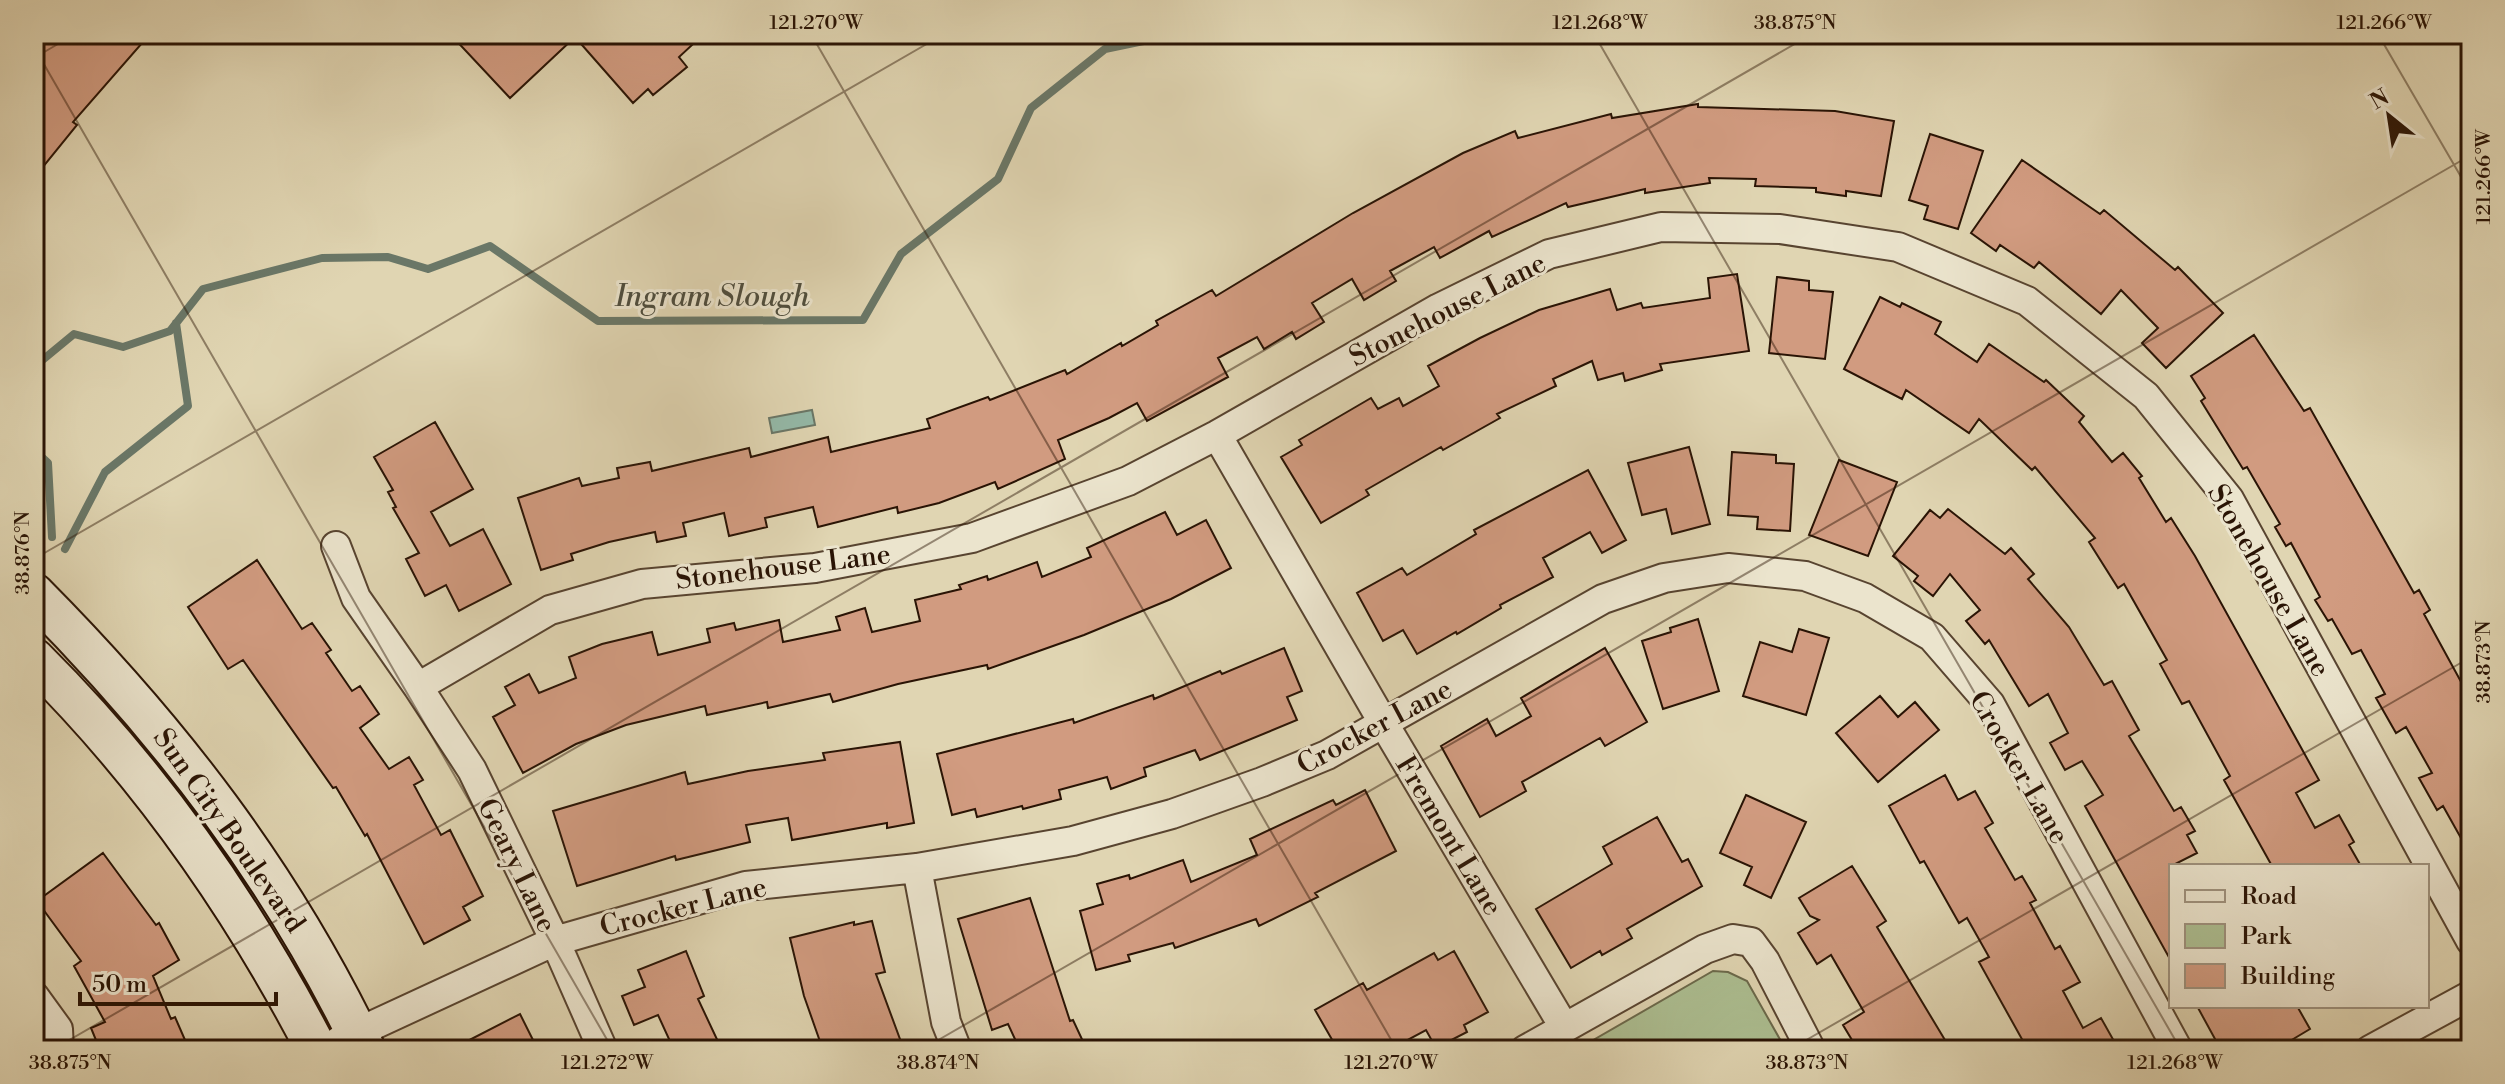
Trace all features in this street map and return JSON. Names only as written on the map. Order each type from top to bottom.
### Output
[{"type":"street","name":"Stonehouse Lane","points":[[418,687],[550,610],[642,584],[815,568],[972,538],[1128,481],[1217,435],[1439,308],[1549,254],[1661,227],[1780,229],[1898,247],[2027,301],[2146,396],[2229,499],[2429,864]]},
{"type":"street","name":"Fremont Lane","points":[[1217,435],[1564,1027]]},
{"type":"street","name":"Geary Lane","points":[[336,546],[356,598],[472,770],[555,941],[603,1050]]},
{"type":"street","name":"Crocker Lane","points":[[339,1045],[555,941],[746,886],[917,868],[1073,841],[1172,814],[1314,761],[1603,599],[1664,578],[1728,568],[1805,576],[1865,598],[1932,637],[1990,704],[2178,1050]]},
{"type":"street","name":"Sun City Boulevard","points":[[34,594],[125,690],[218,804],[315,952],[339,1045]]},
{"type":"street","name":"Sun City Boulevard","points":[[34,659],[89,718],[183,832],[282,983],[339,1045]]},
{"type":"street","name":"Stonehouse Lane","points":[[2429,864],[2471,941]]},
{"type":"street","points":[[917,868],[946,1022],[957,1050]]},
{"type":"street","points":[[1525,1050],[1705,949],[1733,939],[1751,942],[1765,961],[1811,1050]]},
{"type":"street","points":[[2370,1050],[2471,995]]},
{"type":"street","points":[[34,996],[58,1029],[59,1050]]},
{"type":"green space","points":[[1713,971],[1728,972],[1747,981],[1786,1050],[1576,1050]]},
{"type":"shaded area","points":[[812,410],[815,425],[772,433],[769,418]]},
{"type":"building","points":[[34,34],[150,34],[73,122],[77,125],[34,178]]},
{"type":"building","points":[[450,34],[682,34],[692,45],[679,57],[687,67],[653,95],[648,89],[633,103],[575,37],[510,98]]},
{"type":"building","points":[[1698,104],[1698,107],[1835,111],[1894,121],[1881,196],[1846,191],[1846,196],[1816,192],[1816,188],[1755,186],[1756,179],[1709,178],[1710,183],[1645,193],[1645,189],[1568,207],[1566,203],[1492,237],[1489,231],[1440,258],[1434,247],[1390,271],[1396,281],[1364,300],[1352,279],[1312,303],[1324,322],[1296,339],[1292,332],[1264,349],[1257,337],[1218,358],[1228,377],[1147,421],[1137,403],[1058,440],[1065,459],[998,489],[995,482],[939,503],[898,513],[897,507],[818,527],[813,507],[765,518],[767,527],[729,536],[724,513],[683,523],[686,536],[657,542],[655,532],[609,542],[571,554],[573,560],[541,570],[518,498],[579,478],[582,486],[619,478],[617,468],[650,462],[652,471],[749,448],[751,457],[828,437],[831,452],[930,428],[927,419],[988,397],[990,400],[1065,370],[1067,374],[1121,343],[1122,346],[1158,325],[1156,321],[1212,290],[1216,296],[1353,213],[1463,153],[1515,131],[1518,138],[1611,114],[1612,118]]},
{"type":"building","points":[[1930,134],[1983,151],[1958,229],[1924,219],[1928,206],[1909,200]]},
{"type":"building","points":[[2022,160],[2100,214],[2104,210],[2175,270],[2178,267],[2223,313],[2166,368],[2142,343],[2158,328],[2121,290],[2101,314],[2039,262],[2034,268],[2000,245],[1996,251],[1971,233]]},
{"type":"building","points":[[1737,274],[1749,351],[1660,364],[1662,370],[1625,381],[1623,373],[1598,380],[1592,361],[1553,379],[1556,386],[1497,414],[1500,418],[1366,490],[1369,495],[1321,523],[1281,457],[1302,445],[1299,440],[1371,398],[1378,409],[1399,398],[1403,406],[1439,386],[1428,366],[1539,310],[1610,289],[1617,310],[1641,303],[1643,308],[1710,298],[1708,278]]},
{"type":"building","points":[[1777,277],[1809,281],[1809,290],[1833,292],[1825,359],[1769,353]]},
{"type":"building","points":[[1880,297],[1900,307],[1902,303],[1941,322],[1935,334],[1977,362],[1989,344],[2044,382],[2046,380],[2084,416],[2079,422],[2112,462],[2123,453],[2142,476],[2139,478],[2166,522],[2171,518],[2195,556],[2319,780],[2296,793],[2315,828],[2339,815],[2354,842],[2349,845],[2360,864],[2271,864],[2224,780],[2230,776],[2189,701],[2182,704],[2160,664],[2167,660],[2124,584],[2118,588],[2089,542],[2095,538],[2035,467],[2032,470],[1979,419],[1969,433],[1906,390],[1902,399],[1844,369]]},
{"type":"building","points":[[2254,335],[2304,411],[2310,408],[2414,593],[2419,590],[2430,610],[2424,614],[2471,700],[2471,856],[2443,806],[2437,810],[2419,778],[2432,773],[2406,727],[2396,733],[2376,698],[2385,694],[2361,650],[2352,654],[2332,619],[2328,621],[2315,600],[2320,597],[2291,543],[2286,546],[2275,527],[2280,524],[2247,467],[2243,469],[2201,401],[2205,398],[2191,376]]},
{"type":"building","points":[[435,422],[473,489],[431,512],[450,546],[483,529],[511,584],[459,611],[446,585],[425,596],[406,559],[419,553],[393,508],[396,507],[388,492],[393,490],[374,457]]},
{"type":"building","points":[[1689,447],[1710,524],[1672,534],[1666,509],[1642,515],[1628,463]]},
{"type":"building","points":[[1732,452],[1776,455],[1776,463],[1794,464],[1790,531],[1757,529],[1758,517],[1728,515]]},
{"type":"building","points":[[1839,460],[1897,482],[1868,556],[1809,535]]},
{"type":"building","points":[[1588,470],[1626,540],[1602,553],[1590,532],[1543,558],[1553,577],[1417,654],[1403,630],[1383,641],[1357,593],[1402,568],[1407,575],[1476,534],[1474,530]]},
{"type":"building","points":[[1948,509],[2005,554],[2011,548],[2034,574],[2028,579],[2069,627],[2104,685],[2112,681],[2139,730],[2129,736],[2174,811],[2181,807],[2195,831],[2187,835],[2197,853],[2169,864],[2169,957],[2085,806],[2103,795],[2082,761],[2065,770],[2050,743],[2068,733],[2048,694],[2029,706],[1989,640],[1985,644],[1966,621],[1980,610],[1950,574],[1933,596],[1914,581],[1918,576],[1893,556],[1930,510],[1940,518]]},
{"type":"building","points":[[1165,512],[1177,535],[1206,520],[1231,568],[1171,599],[1084,635],[988,669],[987,665],[833,702],[830,694],[768,708],[767,702],[707,715],[705,706],[626,725],[576,744],[523,773],[493,717],[515,705],[505,687],[529,674],[539,693],[576,678],[569,657],[602,644],[652,632],[658,655],[710,642],[707,629],[734,623],[736,630],[779,620],[783,642],[840,630],[836,617],[865,608],[872,632],[920,621],[915,600],[961,589],[959,585],[987,576],[988,580],[1037,562],[1042,577],[1091,557],[1087,548]]},
{"type":"building","points":[[257,560],[302,629],[312,623],[331,650],[326,653],[352,691],[360,686],[379,714],[360,728],[389,769],[409,757],[423,780],[414,785],[441,835],[450,830],[483,896],[463,907],[470,920],[424,944],[367,834],[365,836],[336,787],[333,788],[243,660],[228,669],[188,607]]},
{"type":"building","points":[[1698,619],[1719,691],[1663,709],[1642,641]]},
{"type":"building","points":[[1799,629],[1829,638],[1806,715],[1743,696],[1760,642],[1792,652]]},
{"type":"building","points":[[1284,648],[1302,691],[1287,697],[1297,720],[1200,760],[1195,750],[1144,768],[1146,776],[1111,789],[1107,777],[1059,790],[1061,799],[1023,809],[1022,806],[977,817],[975,809],[952,815],[937,754],[1073,719],[1074,723],[1153,695],[1154,699]]},
{"type":"building","points":[[1605,648],[1647,722],[1605,746],[1600,738],[1522,782],[1526,791],[1480,817],[1441,746],[1487,719],[1496,736],[1531,716],[1521,698]]},
{"type":"building","points":[[1880,696],[1898,717],[1915,702],[1939,730],[1878,782],[1836,733]]},
{"type":"building","points":[[900,742],[914,823],[887,828],[887,823],[792,840],[788,818],[746,825],[750,842],[676,860],[675,856],[577,886],[553,811],[685,772],[688,784],[748,771],[825,760],[823,753]]},
{"type":"building","points":[[1945,775],[1958,800],[1975,791],[1993,823],[1985,828],[2015,880],[2022,876],[2036,900],[2030,903],[2055,949],[2060,946],[2080,982],[2063,991],[2083,1028],[2101,1018],[2119,1050],[2028,1050],[1979,962],[1989,957],[1967,918],[1959,923],[1924,861],[1920,863],[1889,806]]},
{"type":"building","points":[[1365,790],[1396,851],[1315,893],[1318,897],[1259,926],[1256,919],[1175,948],[1173,943],[1128,955],[1130,961],[1096,970],[1080,911],[1103,904],[1097,884],[1129,875],[1130,879],[1183,860],[1191,882],[1257,855],[1250,839],[1333,800],[1336,805]]},
{"type":"building","points":[[1746,795],[1806,822],[1771,898],[1744,885],[1752,867],[1720,853]]},
{"type":"building","points":[[1657,817],[1682,862],[1688,859],[1702,886],[1627,929],[1632,938],[1602,955],[1600,951],[1571,968],[1536,909],[1612,864],[1603,847]]},
{"type":"building","points":[[103,853],[156,925],[159,923],[179,960],[153,976],[171,1019],[175,1017],[185,1040],[159,1050],[100,1050],[91,1028],[105,1022],[74,966],[81,961],[37,901]]},
{"type":"building","points":[[1852,866],[1886,921],[1877,927],[1951,1050],[1858,1050],[1843,1025],[1864,1012],[1831,955],[1817,964],[1798,933],[1819,920],[1810,916],[1799,898]]},
{"type":"building","points":[[1030,898],[1070,1021],[1073,1020],[1087,1050],[1020,1050],[1008,1024],[992,1030],[958,919]]},
{"type":"building","points":[[872,921],[885,972],[876,974],[904,1050],[823,1050],[804,996],[790,938],[854,922],[854,925]]},
{"type":"building","points":[[686,951],[704,996],[698,999],[722,1050],[674,1050],[658,1015],[634,1025],[622,996],[645,987],[638,970]]},
{"type":"building","points":[[1454,951],[1488,1012],[1464,1025],[1467,1032],[1436,1048],[1426,1030],[1389,1050],[1338,1050],[1315,1010],[1363,983],[1367,990],[1434,953],[1438,960]]},
{"type":"building","points":[[2198,1008],[2298,1008],[2310,1029],[2275,1050],[2246,1050],[2241,1042],[2228,1050],[2221,1050]]},
{"type":"building","points":[[520,1014],[538,1050],[450,1050]]},
{"type":"waterway","name":"Ingram Slough","points":[[34,367],[74,334],[123,347],[170,331],[203,289],[322,258],[388,257],[428,269],[490,246],[598,321],[863,320],[901,254],[998,179],[1031,108],[1105,49],[1177,34]]},
{"type":"waterway","points":[[65,549],[105,472],[188,406],[176,323]]},
{"type":"waterway","points":[[34,450],[48,463],[52,537]]}]
